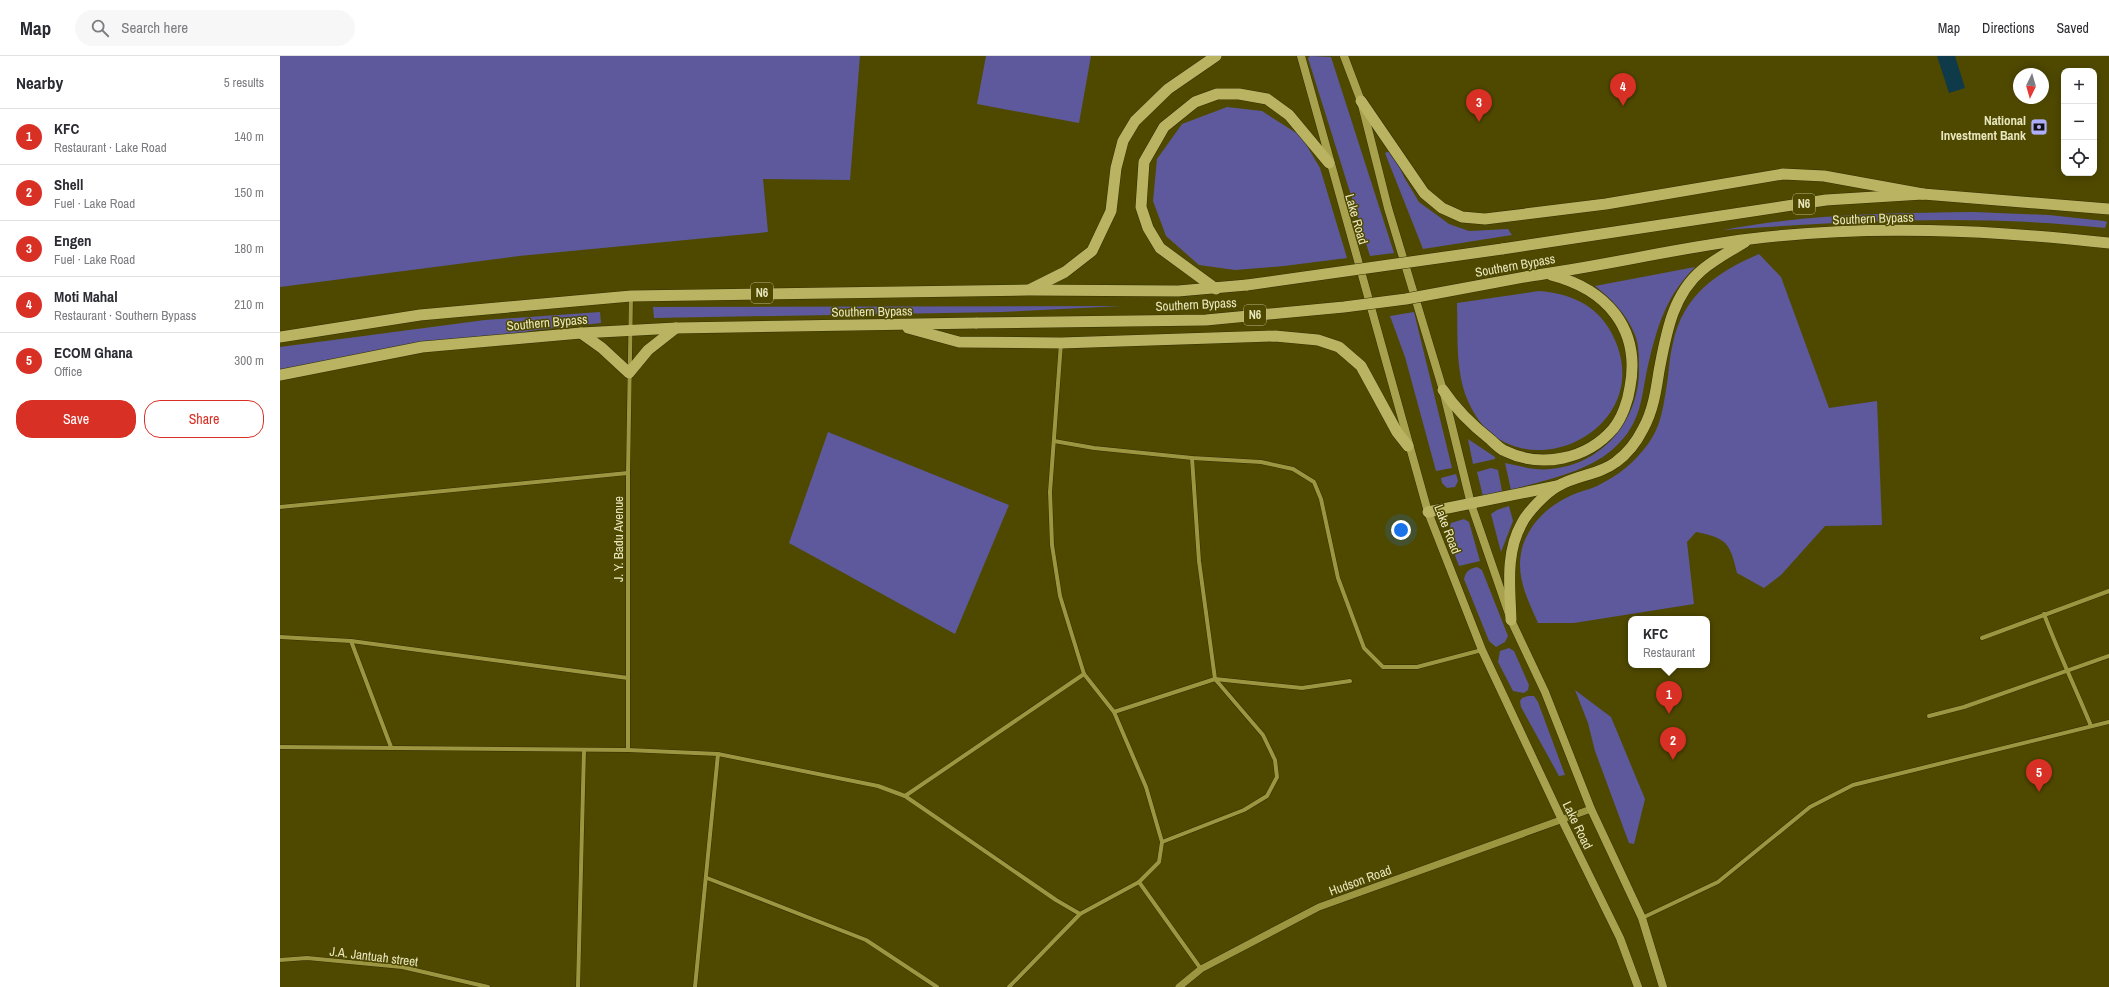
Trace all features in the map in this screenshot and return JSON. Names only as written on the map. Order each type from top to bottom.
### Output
[{"type":"highway","points":[[1029,290],[1065,272],[1092,251],[1111,211],[1116,168],[1123,141],[1135,121],[1168,89],[1218,57]]},
{"type":"highway","points":[[1216,289],[1160,248],[1148,228],[1140,207],[1144,162],[1164,127],[1195,102],[1216,94],[1239,94],[1267,99],[1289,115],[1329,163]]},
{"type":"highway","points":[[1361,101],[1424,193],[1442,208],[1462,217],[1485,219],[1598,205],[1783,174],[1824,176],[1923,194]]},
{"type":"highway","name":"Southern Bypass","points":[[280,337],[420,315],[631,296],[1029,290],[1178,291],[1216,289],[1502,249],[1826,200],[1923,194],[2109,209]]},
{"type":"highway","name":"Southern Bypass","points":[[280,375],[422,347],[630,329],[1206,320],[1344,307],[1398,300],[1750,239],[1868,230],[1950,231],[2034,235],[2109,243]]},
{"type":"highway","points":[[1428,512],[1558,486],[1598,472],[1616,462],[1630,448],[1643,429],[1653,406],[1670,318],[1677,302],[1700,271],[1750,239]]},
{"type":"highway","points":[[1443,390],[1457,411],[1472,426],[1505,451],[1524,457],[1545,461],[1580,454],[1598,443],[1614,428],[1623,411],[1632,377],[1633,357],[1619,318],[1603,300],[1587,288],[1564,278],[1547,273]]},
{"type":"highway","points":[[900,325],[959,342],[1060,343],[1275,336],[1318,340],[1339,348],[1361,366],[1397,432],[1408,446]]},
{"type":"highway","points":[[581,333],[602,348],[629,373],[648,350],[676,328]]},
{"type":"highway","points":[[1510,620],[1510,561],[1516,534],[1523,520],[1533,508],[1558,486]]},
{"type":"main road","name":"Lake Road","points":[[1300,56],[1408,446],[1428,512],[1482,650],[1562,820],[1620,938],[1638,987]]},
{"type":"main road","name":"Lake Road","points":[[1344,56],[1361,101],[1388,208],[1443,390],[1472,504],[1510,620],[1545,692],[1591,809],[1642,918],[1663,987]]},
{"type":"street","name":"J. Y. Badu Avenue","points":[[628,750],[628,473],[631,296]]},
{"type":"street","points":[[1009,987],[1080,914],[1139,882],[1159,862],[1162,842],[1146,787],[1114,712],[1084,674],[1060,596],[1052,545],[1050,492],[1060,343]]},
{"type":"street","points":[[1054,441],[1094,448],[1192,458],[1261,462],[1293,469],[1314,482],[1321,499],[1338,578],[1364,648],[1383,667],[1417,667],[1482,650]]},
{"type":"street","points":[[1162,842],[1244,810],[1267,796],[1277,777],[1274,760],[1263,735],[1215,679],[1199,561],[1192,458]]},
{"type":"street","points":[[280,507],[628,473]]},
{"type":"street","points":[[1982,638],[2109,591]]},
{"type":"street","points":[[2044,614],[2060,657],[2068,671],[2091,726]]},
{"type":"street","points":[[280,637],[351,641],[628,678]]},
{"type":"street","points":[[351,641],[391,747]]},
{"type":"street","points":[[1929,716],[1964,707],[2109,656]]},
{"type":"street","points":[[905,796],[1084,674]]},
{"type":"street","points":[[1114,712],[1215,679],[1302,688],[1350,681]]},
{"type":"street","points":[[1642,918],[1718,882],[1810,807],[1853,785],[2109,722]]},
{"type":"street","points":[[280,747],[628,750],[718,754],[878,786],[905,796],[1056,900],[1080,914]]},
{"type":"street","points":[[578,987],[584,750]]},
{"type":"street","points":[[695,987],[707,878],[718,754]]},
{"type":"street","name":"Hudson Road","points":[[1179,987],[1201,968],[1319,907],[1591,809]]},
{"type":"street","points":[[707,878],[866,940],[937,987]]},
{"type":"street","points":[[1139,882],[1201,968]]},
{"type":"street","name":"J.A. Jantuah street","points":[[280,960],[307,958],[402,968],[488,987]]},
{"type":"shaded area","points":[[280,56],[860,56],[850,180],[763,179],[768,232],[519,256],[280,287]]},
{"type":"shaded area","points":[[986,56],[1091,56],[1079,123],[977,104]]},
{"type":"shaded area","points":[[1310,56],[1331,57],[1394,253],[1370,256],[1308,58]]},
{"type":"shaded area","points":[[1227,107],[1262,111],[1301,136],[1320,168],[1347,258],[1284,266],[1235,270],[1199,265],[1166,236],[1153,201],[1157,159],[1182,124]]},
{"type":"shaded area","points":[[1392,150],[1404,177],[1419,202],[1449,224],[1469,231],[1508,229],[1512,235],[1423,249],[1385,153]]},
{"type":"shaded area","points":[[1974,212],[2049,215],[2107,222],[2105,228],[2010,221],[1914,220],[1723,230],[1785,221],[1848,215]]},
{"type":"shaded area","points":[[1759,254],[1781,277],[1829,408],[1877,401],[1882,525],[1825,526],[1781,575],[1764,588],[1737,573],[1732,555],[1726,544],[1714,537],[1696,532],[1687,542],[1694,604],[1574,623],[1538,623],[1526,595],[1521,576],[1521,556],[1526,537],[1536,522],[1548,509],[1564,499],[1591,489],[1612,477],[1632,463],[1643,451],[1652,438],[1660,418],[1664,404],[1672,349],[1678,326],[1685,311],[1704,287],[1716,277]]},
{"type":"shaded area","points":[[1695,267],[1678,287],[1661,320],[1653,344],[1640,407],[1636,418],[1623,439],[1612,450],[1589,465],[1564,475],[1511,490],[1505,463],[1528,468],[1550,469],[1569,466],[1586,459],[1602,449],[1615,436],[1633,405],[1638,387],[1639,368],[1636,339],[1628,320],[1613,302],[1595,286]]},
{"type":"shaded area","points":[[1539,291],[1571,297],[1598,314],[1611,332],[1622,368],[1617,399],[1601,424],[1576,442],[1546,450],[1516,447],[1489,431],[1468,401],[1461,378],[1458,353],[1457,303]]},
{"type":"shaded area","points":[[1122,306],[1001,312],[654,318],[653,307]]},
{"type":"shaded area","points":[[600,312],[601,323],[536,330],[280,376],[280,347],[485,320]]},
{"type":"shaded area","points":[[1414,312],[1452,468],[1436,471],[1405,357],[1390,316]]},
{"type":"shaded area","points":[[828,432],[1009,505],[955,634],[789,543]]},
{"type":"shaded area","points":[[1468,439],[1495,457],[1495,459],[1473,464]]},
{"type":"shaded area","points":[[1491,468],[1498,470],[1502,491],[1483,496],[1477,472]]},
{"type":"shaded area","points":[[1456,474],[1458,481],[1455,487],[1447,488],[1442,483],[1441,478]]},
{"type":"shaded area","points":[[1509,506],[1513,521],[1501,552],[1491,514],[1497,510]]},
{"type":"shaded area","points":[[1464,519],[1469,522],[1480,561],[1459,566],[1449,534],[1451,523]]},
{"type":"shaded area","points":[[1477,567],[1482,570],[1508,636],[1505,642],[1496,647],[1489,641],[1464,579],[1468,571]]},
{"type":"shaded area","points":[[1509,648],[1514,651],[1529,685],[1528,690],[1524,693],[1513,691],[1498,662],[1500,651]]},
{"type":"shaded area","points":[[1575,690],[1611,717],[1645,799],[1634,844],[1629,843],[1595,751],[1588,723]]},
{"type":"shaded area","points":[[1534,696],[1538,702],[1565,775],[1559,776],[1521,707],[1520,701],[1522,698]]},
{"type":"water","points":[[1937,56],[1955,56],[1965,88],[1949,93]]},
{"type":"place","name":"Moti Mahal","points":[[1623,106]]},
{"type":"place","name":"Engen","points":[[1479,122]]},
{"type":"place","name":"National Investment Bank","points":[[2039,127]]},
{"type":"place","name":"KFC","points":[[1669,714]]},
{"type":"place","name":"Shell","points":[[1673,760]]},
{"type":"place","name":"ECOM Ghana","points":[[2039,792]]}]
